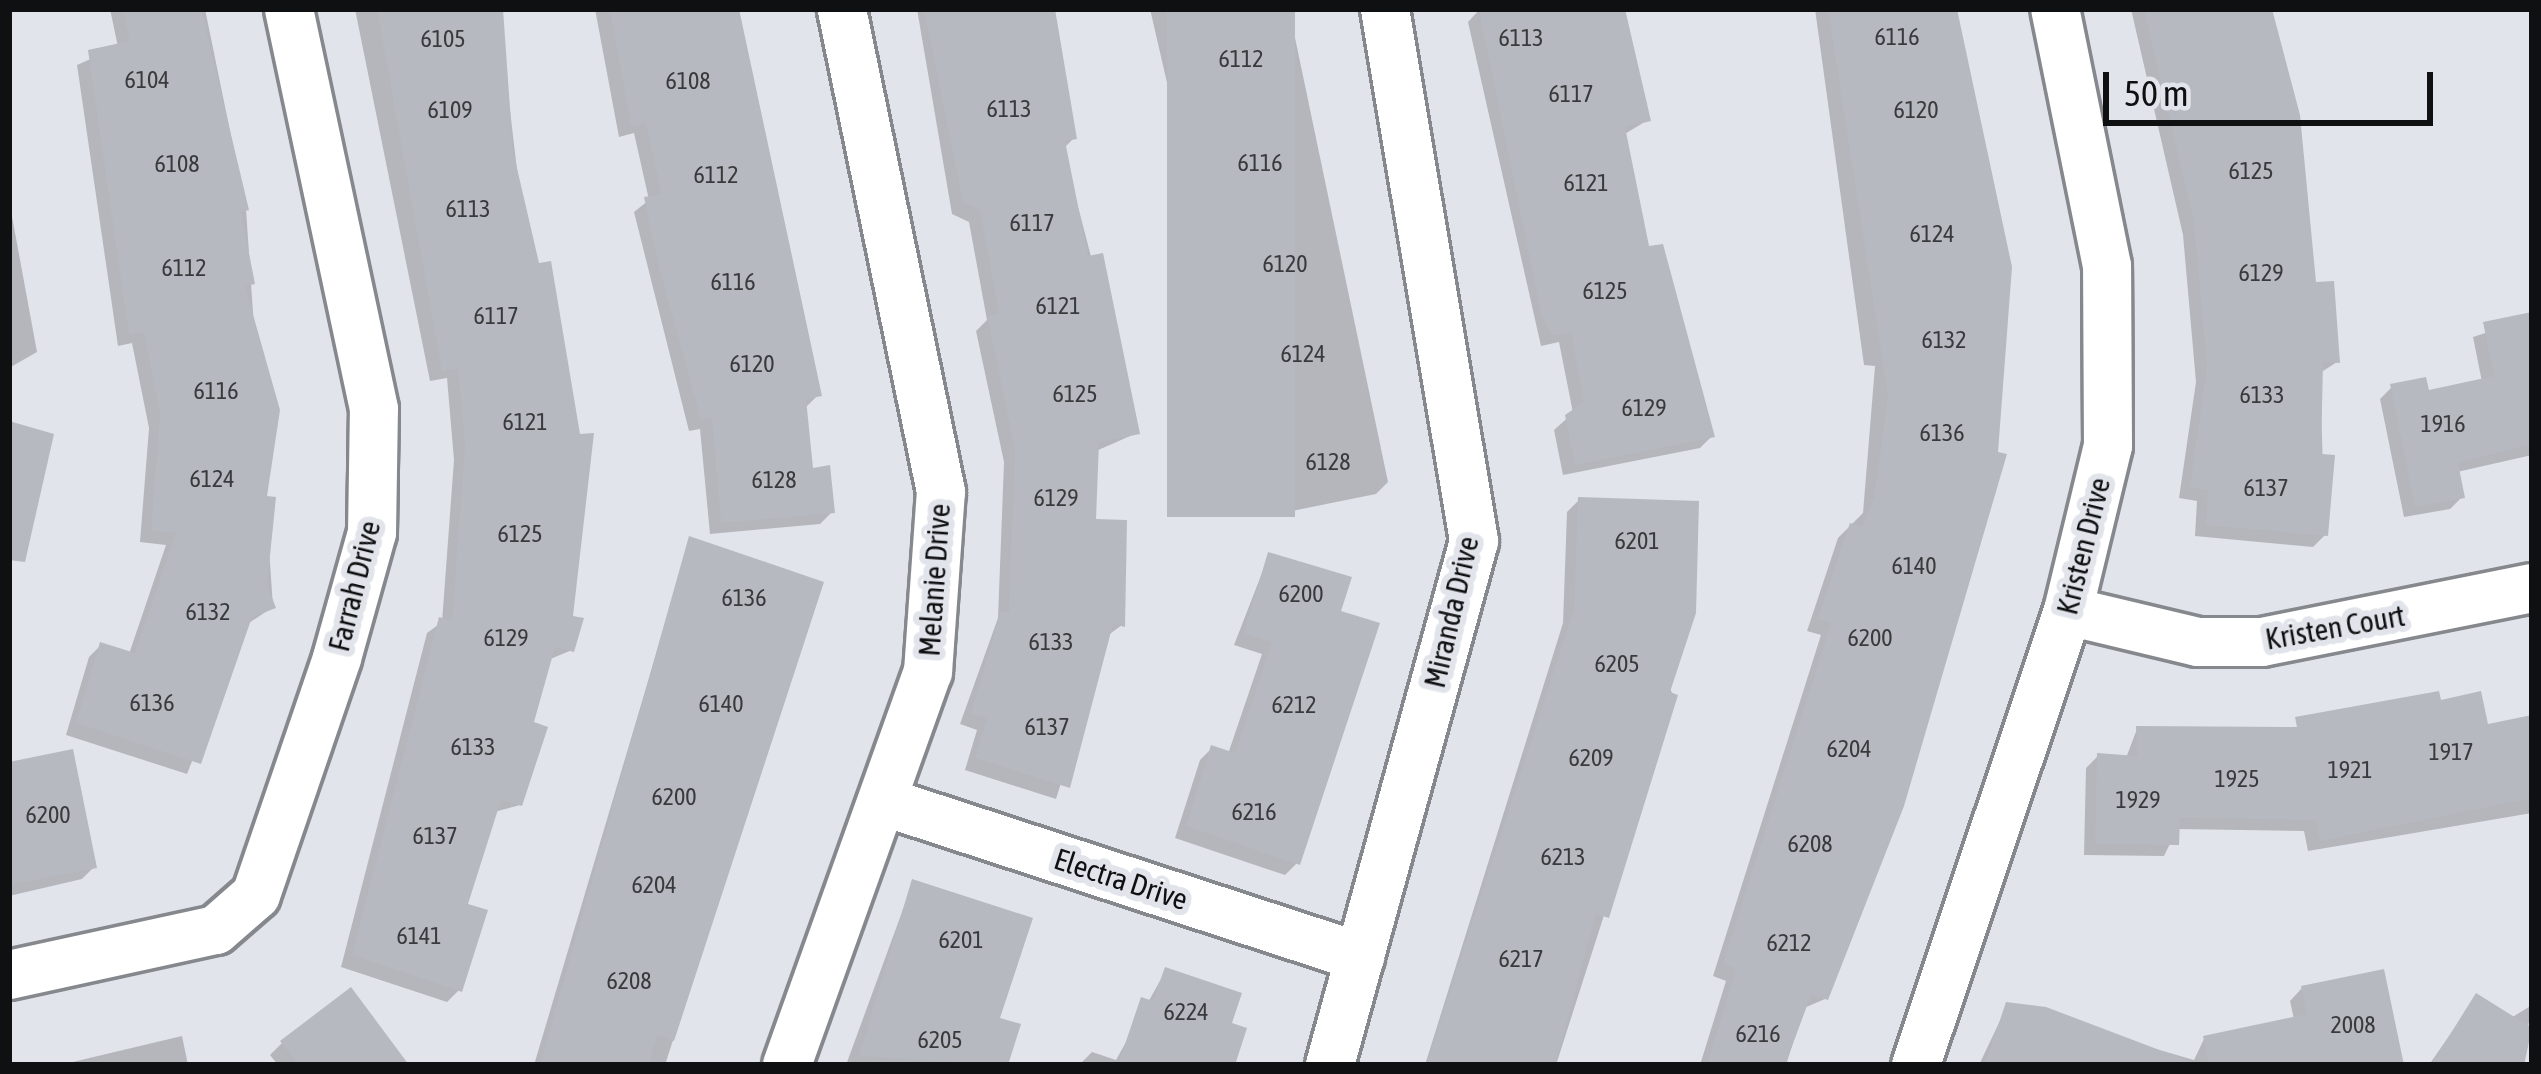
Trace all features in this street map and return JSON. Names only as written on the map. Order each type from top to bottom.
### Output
[{"type":"street","name":"Farrah Drive","points":[[9,975],[216,930],[256,895],[337,658],[372,533],[374,409],[290,9]]},
{"type":"street","name":"Melanie Drive","points":[[787,1065],[928,672],[940,492],[842,9]]},
{"type":"street","name":"Miranda Drive","points":[[1330,1065],[1474,541],[1384,9]]},
{"type":"street","name":"Kristen Drive","points":[[1916,1065],[2068,611],[2108,446],[2112,353],[2107,266],[2055,9]]},
{"type":"street","name":"Kristen Court","points":[[2068,611],[2198,642],[2262,643],[2532,588]]},
{"type":"street","name":"Electra Drive","points":[[882,801],[1360,957]]},
{"type":"building","points":[[123,9],[201,9],[249,210],[241,212],[255,284],[245,286],[280,410],[267,496],[276,497],[267,585],[276,608],[252,617],[201,764],[76,723],[100,642],[135,653],[176,533],[151,531],[160,414],[144,332],[129,335],[88,50],[130,41]]},
{"type":"building","points":[[377,9],[503,9],[513,151],[539,263],[551,261],[580,434],[594,433],[573,616],[584,618],[574,652],[555,647],[534,722],[548,727],[522,806],[501,800],[468,904],[488,910],[462,992],[352,955],[439,617],[452,621],[465,446],[458,368],[442,371]]},
{"type":"building","points":[[610,9],[739,9],[822,396],[806,399],[813,468],[830,465],[835,513],[721,523],[712,418],[701,420],[659,267],[644,197],[661,194],[646,123],[631,126]]},
{"type":"building","points":[[924,9],[1055,9],[1077,139],[1065,141],[1088,256],[1103,253],[1140,434],[1099,442],[1096,519],[1127,520],[1125,627],[1113,624],[1070,788],[975,758],[987,718],[971,713],[1001,611],[1009,613],[1015,449],[987,316],[999,313],[980,210],[963,202]]},
{"type":"building","points":[[1167,9],[1295,9],[1295,517],[1167,517]]},
{"type":"building","points":[[1479,9],[1625,9],[1651,121],[1625,127],[1649,246],[1663,244],[1715,437],[1575,465],[1565,415],[1584,402],[1571,332],[1553,336],[1541,314]]},
{"type":"building","points":[[1828,9],[1957,9],[2012,267],[1998,452],[2007,454],[1904,806],[1828,1000],[1811,995],[1785,1065],[1707,1065],[1736,969],[1723,964],[1831,623],[1817,619],[1850,523],[1862,527],[1874,498],[1888,396]]},
{"type":"building","points":[[2144,9],[2272,9],[2300,115],[2316,282],[2334,281],[2340,363],[2323,362],[2321,454],[2335,455],[2328,536],[2206,525],[2208,490],[2190,487],[2207,368],[2194,222]]},
{"type":"building","points":[[2532,312],[2532,444],[2458,463],[2465,498],[2415,507],[2390,384],[2426,377],[2429,390],[2494,376],[2483,322]]},
{"type":"building","points":[[9,421],[54,434],[25,562],[9,560]]},
{"type":"building","points":[[1578,497],[1699,501],[1696,613],[1670,692],[1678,695],[1609,918],[1596,914],[1555,1065],[1426,1065],[1574,609]]},
{"type":"building","points":[[689,536],[824,582],[674,1041],[657,1035],[649,1065],[540,1065]]},
{"type":"building","points":[[1268,552],[1352,577],[1341,611],[1380,623],[1300,865],[1186,826],[1211,745],[1235,753],[1272,642],[1244,633]]},
{"type":"building","points":[[2439,691],[2441,700],[2481,691],[2488,724],[2532,715],[2532,798],[2320,841],[2316,820],[2180,818],[2179,845],[2095,844],[2097,753],[2137,756],[2136,726],[2297,727],[2295,717]]},
{"type":"building","points":[[73,749],[97,868],[9,885],[9,762]]},
{"type":"building","points":[[912,879],[1033,918],[1000,1018],[1021,1024],[1008,1065],[859,1056]]},
{"type":"building","points":[[1165,967],[1242,993],[1232,1023],[1247,1028],[1235,1065],[1118,1065],[1141,997],[1153,1001]]},
{"type":"building","points":[[2384,969],[2404,1065],[2209,1065],[2203,1036],[2307,1014],[2301,986]]},
{"type":"building","points":[[351,987],[409,1065],[299,1065],[280,1041]]},
{"type":"building","points":[[2476,993],[2532,1028],[2524,1065],[2431,1065]]},
{"type":"building","points":[[2006,1002],[2046,1007],[2199,1065],[1985,1065]]}]
